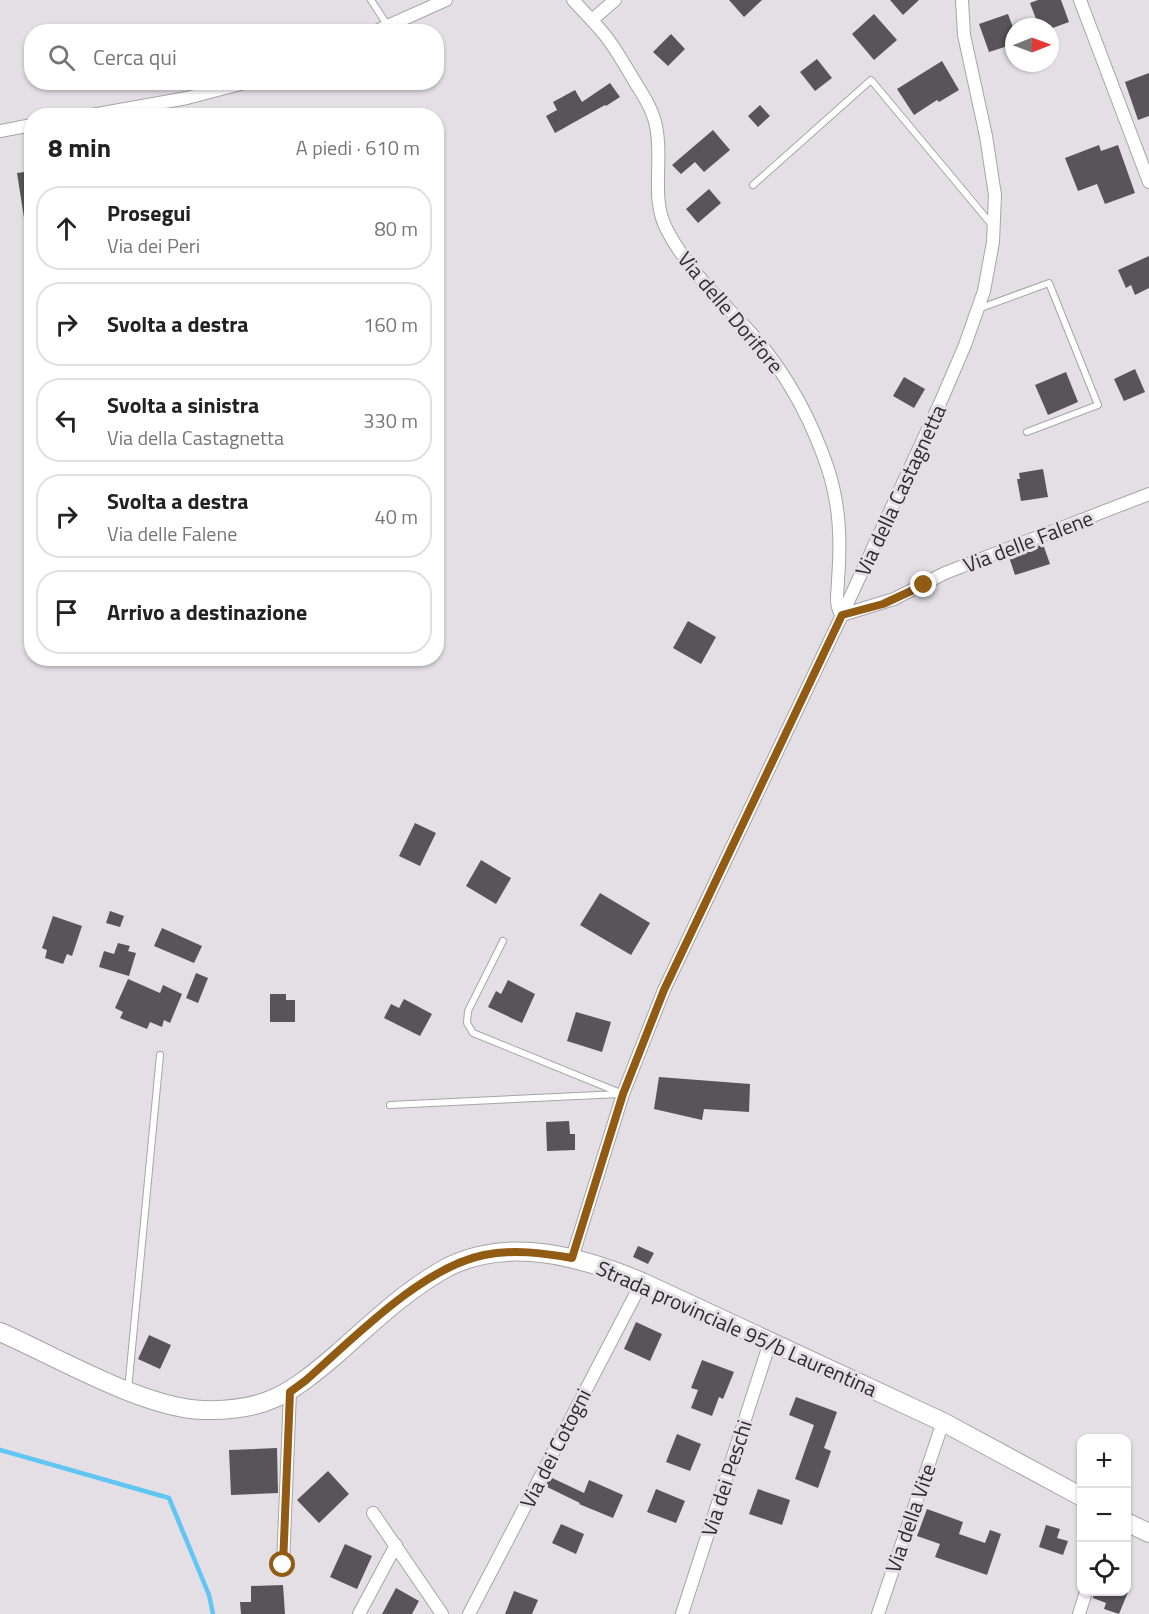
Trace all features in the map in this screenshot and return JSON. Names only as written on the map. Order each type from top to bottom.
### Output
[{"type":"main road","name":"Strada provinciale 95/b Laurentina","points":[[0,1332],[128,1390],[164,1403],[204,1410],[233,1408],[263,1403],[290,1392],[398,1301],[448,1268],[472,1258],[499,1253],[536,1253],[572,1258],[607,1268],[642,1282],[943,1422],[1077,1494]]},
{"type":"main road","points":[[1131,1524],[1149,1533]]},
{"type":"street","points":[[392,24],[446,0]]},
{"type":"street","name":"Via delle Dorifore","points":[[573,0],[592,20],[623,61],[654,118],[658,143],[660,213],[666,229],[676,246],[711,290],[771,357],[799,401],[816,439],[831,478],[838,512],[840,542],[837,605],[842,615]]},
{"type":"street","points":[[592,20],[615,0]]},
{"type":"street","name":"Via della Castagnetta","points":[[572,1258],[623,1094],[673,970],[950,382],[978,310],[988,274],[995,228],[995,195],[964,35],[962,0]]},
{"type":"street","points":[[1080,0],[1149,182]]},
{"type":"street","points":[[130,108],[218,90]]},
{"type":"street","points":[[0,130],[24,126]]},
{"type":"street","name":"Via delle Falene","points":[[842,615],[894,599],[945,573],[1149,494]]},
{"type":"street","name":"Via dei Cotogni","points":[[469,1614],[642,1282]]},
{"type":"street","name":"Via dei Peschi","points":[[682,1614],[770,1342]]},
{"type":"street","points":[[283,1565],[290,1392]]},
{"type":"street","name":"Via della Vite","points":[[878,1614],[943,1422]]},
{"type":"street","points":[[373,1513],[442,1614]]},
{"type":"street","points":[[359,1614],[396,1545]]},
{"type":"street","points":[[1078,1614],[1085,1596]]},
{"type":"lane","points":[[371,0],[387,24]]},
{"type":"lane","points":[[753,185],[871,80],[995,228]]},
{"type":"lane","points":[[978,310],[1049,283],[1098,405],[1027,432]]},
{"type":"lane","points":[[503,941],[468,1011],[467,1023],[470,1029],[477,1035],[623,1094]]},
{"type":"lane","points":[[128,1390],[160,1054]]},
{"type":"lane","points":[[390,1105],[623,1094]]},
{"type":"building","points":[[729,0],[762,0],[744,17]]},
{"type":"building","points":[[890,0],[919,0],[903,15]]},
{"type":"building","points":[[1038,0],[1061,0],[1069,22],[1059,26],[1059,18],[1036,18],[1030,3]]},
{"type":"building","points":[[874,14],[897,40],[874,60],[852,34]]},
{"type":"building","points":[[1008,14],[1010,18],[1005,18],[1005,47],[989,52],[979,24]]},
{"type":"building","points":[[671,34],[685,49],[668,66],[653,52]]},
{"type":"building","points":[[817,59],[832,78],[815,91],[800,72]]},
{"type":"building","points":[[942,61],[959,90],[939,102],[937,100],[914,115],[897,89]]},
{"type":"building","points":[[1149,73],[1149,116],[1138,120],[1125,82]]},
{"type":"building","points":[[610,83],[620,97],[555,133],[546,116],[557,110],[553,102],[575,90],[582,102]]},
{"type":"building","points":[[760,105],[770,116],[758,127],[748,116]]},
{"type":"building","points":[[713,130],[730,150],[704,172],[695,162],[681,174],[672,165]]},
{"type":"building","points":[[1099,145],[1101,151],[1118,145],[1135,193],[1105,204],[1097,184],[1078,191],[1065,158]]},
{"type":"building","points":[[24,172],[24,218],[17,173]]},
{"type":"building","points":[[709,189],[721,203],[698,223],[686,209]]},
{"type":"building","points":[[1149,256],[1149,288],[1135,295],[1131,285],[1126,288],[1118,270]]},
{"type":"building","points":[[1135,369],[1145,392],[1124,401],[1114,379]]},
{"type":"building","points":[[1066,372],[1078,402],[1048,415],[1035,385]]},
{"type":"building","points":[[904,377],[925,389],[914,408],[893,396]]},
{"type":"building","points":[[1043,469],[1048,497],[1021,501],[1017,479],[1020,479],[1019,473]]},
{"type":"building","points":[[1043,544],[1050,564],[1015,575],[1009,557]]},
{"type":"building","points":[[688,621],[716,637],[701,664],[673,648]]},
{"type":"building","points":[[415,823],[436,833],[420,866],[399,856]]},
{"type":"building","points":[[481,860],[511,878],[496,904],[466,886]]},
{"type":"building","points":[[600,893],[650,923],[631,955],[580,925]]},
{"type":"building","points":[[110,911],[124,916],[120,927],[106,923]]},
{"type":"building","points":[[53,916],[82,926],[72,956],[67,954],[63,964],[45,958],[47,950],[42,948]]},
{"type":"building","points":[[162,928],[202,946],[194,963],[154,946]]},
{"type":"building","points":[[118,943],[130,946],[128,951],[136,953],[129,976],[99,967],[104,951],[114,954]]},
{"type":"building","points":[[196,973],[208,978],[198,1003],[186,998]]},
{"type":"building","points":[[128,979],[160,993],[163,985],[182,994],[170,1023],[164,1020],[162,1027],[150,1022],[147,1029],[120,1018],[123,1012],[115,1008]]},
{"type":"building","points":[[508,980],[535,994],[522,1023],[488,1007],[496,991],[501,994]]},
{"type":"building","points":[[270,994],[286,994],[286,1000],[295,1000],[295,1022],[270,1022]]},
{"type":"building","points":[[404,999],[432,1014],[420,1036],[384,1018],[391,1004],[399,1008]]},
{"type":"building","points":[[576,1012],[611,1022],[602,1052],[567,1041]]},
{"type":"building","points":[[659,1077],[750,1084],[749,1112],[704,1109],[702,1120],[654,1109]]},
{"type":"building","points":[[569,1121],[570,1134],[575,1134],[575,1150],[547,1151],[546,1122]]},
{"type":"building","points":[[638,1246],[654,1253],[648,1264],[633,1257]]},
{"type":"building","points":[[636,1322],[662,1334],[650,1361],[624,1349]]},
{"type":"building","points":[[149,1335],[171,1345],[160,1369],[138,1359]]},
{"type":"building","points":[[702,1360],[734,1372],[723,1399],[719,1397],[712,1416],[691,1408],[698,1390],[691,1388]]},
{"type":"building","points":[[796,1397],[837,1412],[824,1448],[831,1451],[818,1488],[795,1479],[814,1425],[789,1415]]},
{"type":"building","points":[[677,1434],[701,1444],[690,1471],[666,1462]]},
{"type":"building","points":[[277,1448],[278,1493],[231,1495],[229,1450]]},
{"type":"building","points":[[328,1471],[349,1494],[319,1523],[297,1500]]},
{"type":"building","points":[[550,1477],[584,1493],[589,1480],[623,1495],[613,1518],[579,1504],[545,1486]]},
{"type":"building","points":[[656,1489],[685,1501],[676,1523],[647,1512]]},
{"type":"building","points":[[758,1489],[790,1500],[782,1525],[749,1514]]},
{"type":"building","points":[[927,1509],[963,1522],[959,1534],[985,1543],[990,1530],[1001,1534],[987,1575],[935,1557],[940,1544],[917,1536]]},
{"type":"building","points":[[561,1524],[584,1534],[576,1554],[552,1543]]},
{"type":"building","points":[[1046,1525],[1060,1529],[1057,1538],[1068,1541],[1063,1555],[1039,1547]]},
{"type":"building","points":[[345,1544],[372,1556],[357,1589],[330,1577]]},
{"type":"building","points":[[283,1585],[285,1614],[241,1614],[240,1602],[251,1602],[251,1586]]},
{"type":"building","points":[[396,1588],[419,1601],[412,1614],[382,1614]]},
{"type":"building","points":[[514,1591],[538,1600],[532,1614],[505,1614]]},
{"type":"building","points":[[1093,1596],[1126,1596],[1119,1614],[1104,1609],[1106,1603],[1093,1598]]},
{"type":"waterway","points":[[0,1450],[169,1498],[209,1595],[213,1614]]},
{"type":"route","points":[[283,1565],[290,1392],[391,1307],[424,1282],[460,1262],[484,1255],[515,1252],[572,1258],[623,1094],[664,990],[842,615],[883,604],[924,585]]}]
